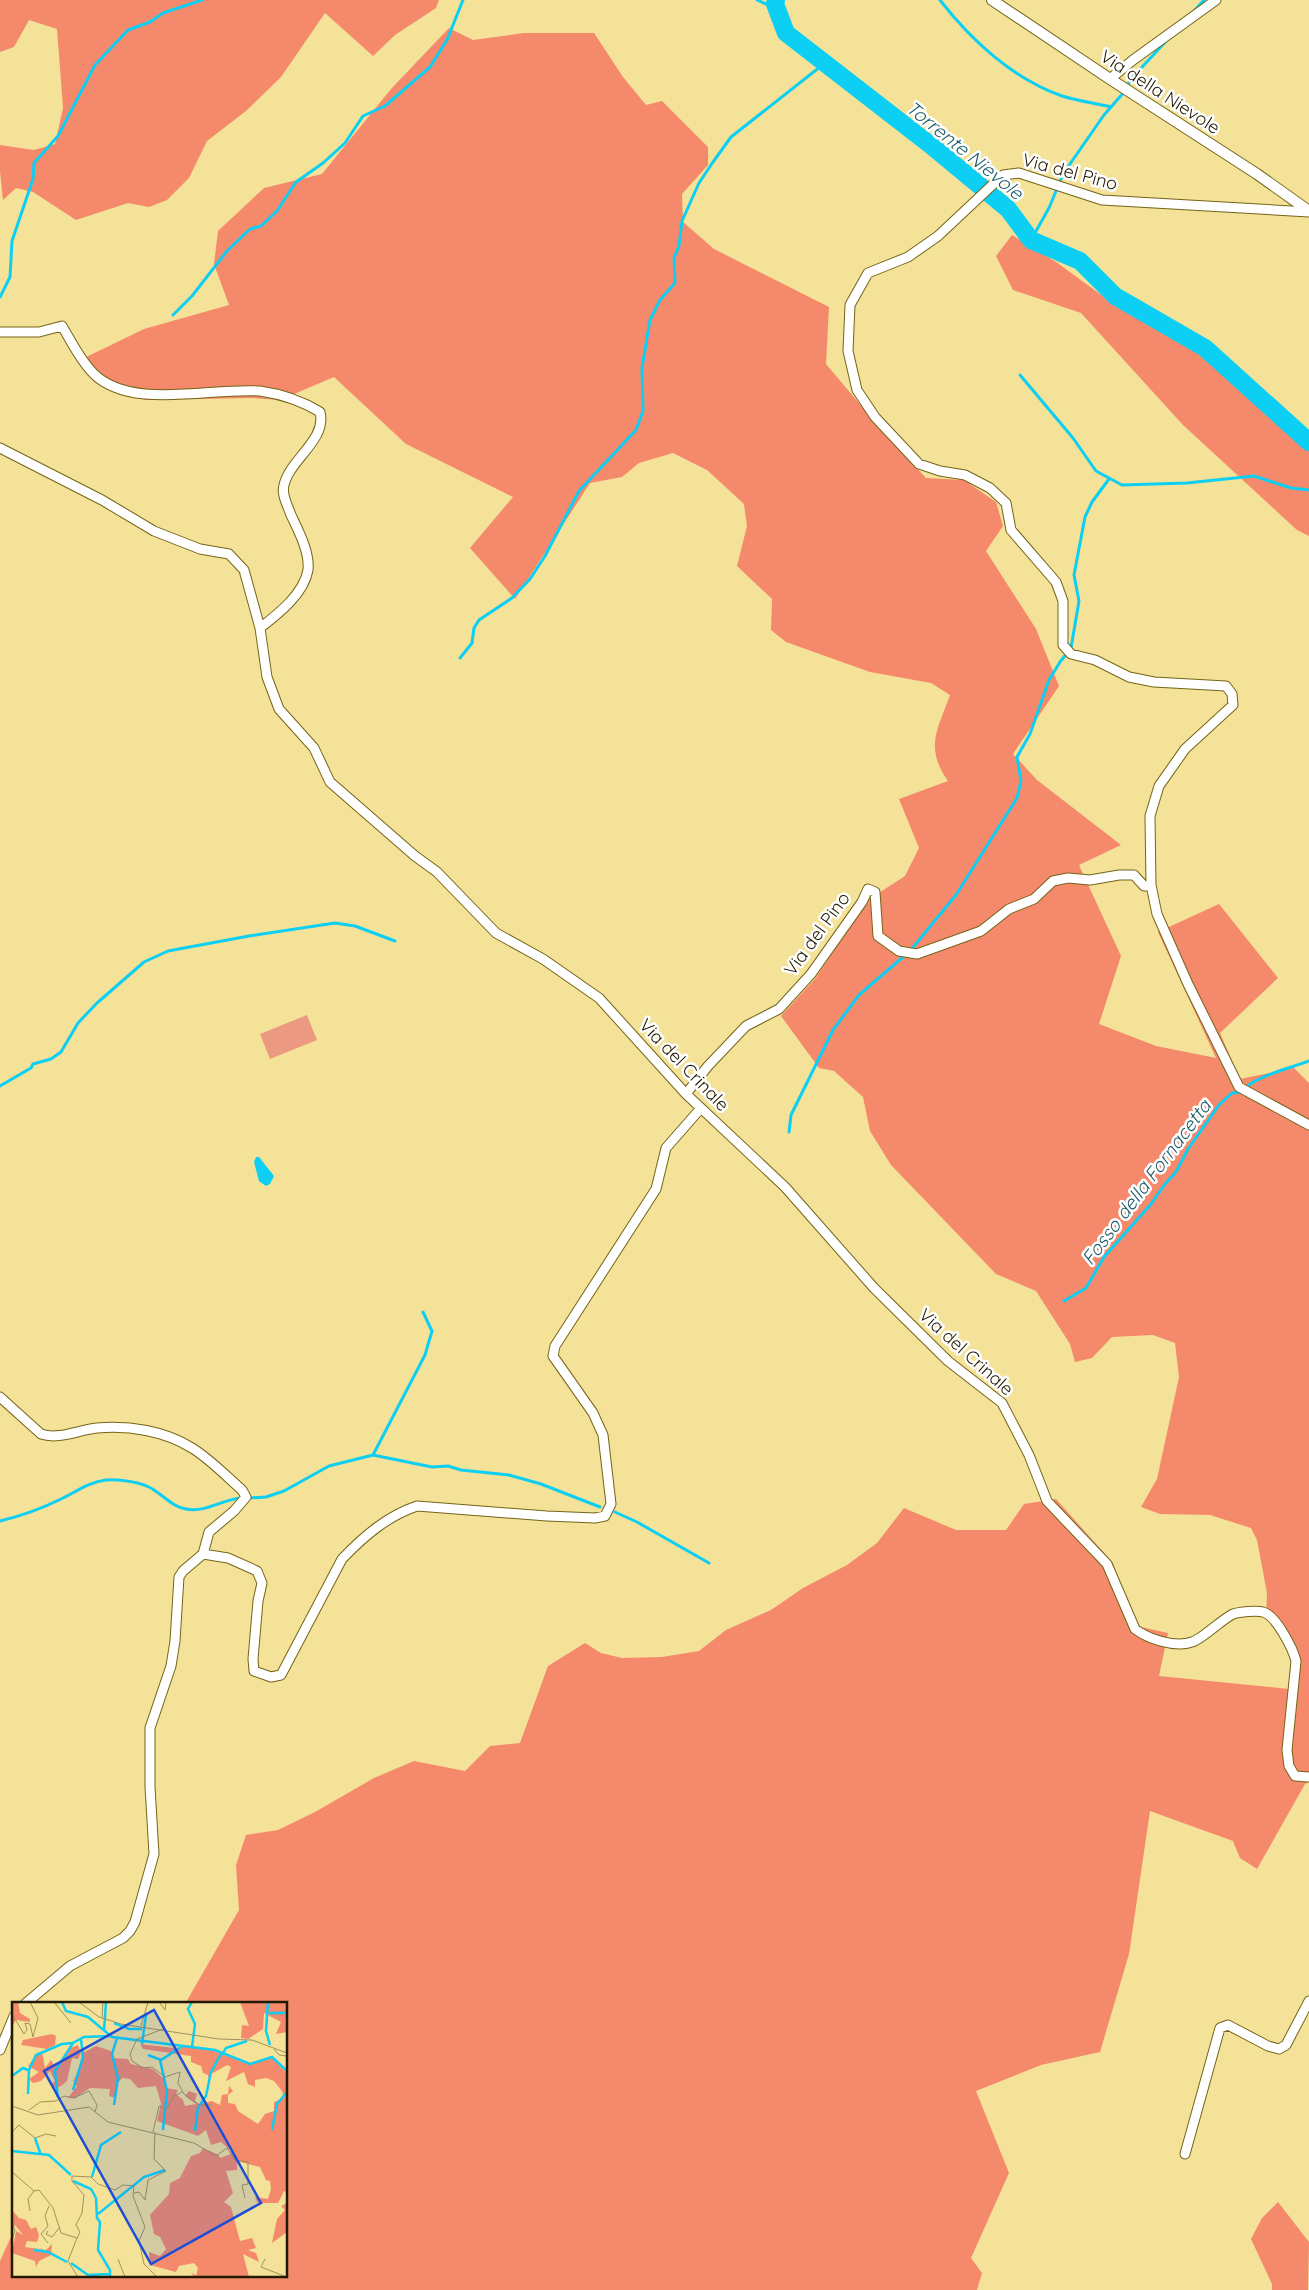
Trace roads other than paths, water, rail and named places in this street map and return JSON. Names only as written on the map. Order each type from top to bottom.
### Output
[{"type":"street","name":"Via della Nievole","points":[[992,0],[1110,80],[1257,174],[1309,212]]},
{"type":"street","points":[[1110,80],[1133,60],[1216,0]]},
{"type":"street","name":"Via del Pino","points":[[1309,212],[1102,200],[1019,173],[1003,175],[938,236],[908,257],[868,273],[850,305],[848,351],[857,390],[875,417],[919,464],[940,471],[965,475],[990,488],[1006,503],[1011,530],[1056,582],[1063,601],[1065,624],[1063,645],[1071,654],[1095,660],[1129,677],[1154,682],[1226,686],[1232,694],[1233,705],[1185,749],[1159,786],[1150,816],[1151,885],[1157,914],[1184,976],[1240,1087],[1309,1125]]},
{"type":"street","points":[[0,332],[39,332],[62,326],[93,373],[108,385],[136,393],[185,394],[259,391],[278,394],[320,412],[323,423],[319,432],[288,474],[283,487],[285,499],[307,555],[308,569],[305,580],[283,609],[260,628]]},
{"type":"street","name":"Via del Crinale","points":[[0,448],[102,500],[154,532],[200,549],[229,554],[244,570],[260,628],[267,677],[279,709],[314,748],[330,782],[415,856],[437,872],[496,933],[543,959],[599,998],[686,1094],[785,1187],[874,1288],[948,1361],[1002,1403],[1029,1455],[1047,1501],[1107,1564],[1134,1628],[1142,1635],[1177,1644],[1194,1642],[1210,1628],[1235,1613],[1263,1611],[1271,1616],[1293,1648],[1296,1661],[1287,1750],[1289,1766],[1295,1776],[1309,1777]]},
{"type":"street","name":"Via del Pino","points":[[686,1094],[708,1066],[746,1026],[779,1009],[811,974],[862,902],[868,889],[875,892],[878,936],[899,951],[917,954],[981,931],[1009,909],[1034,899],[1053,881],[1068,878],[1090,880],[1119,875],[1134,875],[1144,886],[1151,885]]},
{"type":"street","points":[[203,1554],[228,1558],[257,1571],[262,1583],[258,1601],[253,1660],[254,1671],[271,1677],[281,1675],[342,1559],[355,1545],[397,1513],[416,1506],[585,1518],[605,1516],[611,1504],[603,1435],[593,1413],[553,1356],[555,1346],[656,1189],[666,1148],[701,1108]]},
{"type":"street","points":[[0,1397],[41,1434],[49,1437],[97,1428],[128,1427],[158,1434],[194,1449],[242,1490],[246,1497],[234,1511],[209,1532],[203,1554],[179,1577],[175,1641],[171,1666],[150,1728],[150,1787],[154,1854],[135,1922],[123,1938],[70,1966],[27,2002]]},
{"type":"street","points":[[1185,2154],[1220,2028],[1228,2025],[1268,2046],[1279,2049],[1286,2045],[1309,2001]]},
{"type":"street","points":[[0,2050],[12,2021]]},
{"type":"water","points":[[256,1157],[259,1157],[274,1176],[270,1184],[266,1186],[259,1181],[254,1162]]},
{"type":"waterway","points":[[0,297],[10,277],[12,241],[33,179],[34,163],[58,136],[95,65],[128,30],[150,22],[163,13],[202,0]]},
{"type":"waterway","points":[[173,315],[192,296],[227,251],[250,229],[261,226],[277,211],[296,182],[323,163],[345,143],[363,116],[385,106],[430,67],[447,40],[463,0]]},
{"type":"waterway","points":[[757,0],[777,9]]},
{"type":"waterway","name":"Torrente Nievole","points":[[776,0],[775,4],[786,33],[933,147],[1008,209],[1031,240],[1080,261],[1115,296],[1205,348],[1309,442]]},
{"type":"waterway","points":[[940,0],[979,43],[1010,69],[1044,89],[1062,96],[1111,107]]},
{"type":"waterway","points":[[1194,11],[1204,0]]},
{"type":"waterway","points":[[1031,240],[1049,208],[1063,174],[1104,115],[1125,91],[1130,80],[1169,38]]},
{"type":"waterway","points":[[460,658],[472,643],[474,628],[479,620],[512,598],[530,579],[545,556],[579,491],[636,430],[643,411],[642,368],[650,320],[660,300],[675,283],[674,258],[679,246],[682,221],[699,183],[731,137],[825,63]]},
{"type":"waterway","points":[[1020,375],[1073,438],[1096,471],[1122,485],[1187,483],[1254,476],[1291,488],[1309,490]]},
{"type":"waterway","points":[[789,1132],[791,1115],[833,1030],[859,995],[910,951],[956,895],[1017,798],[1021,781],[1017,757],[1030,734],[1049,680],[1071,648],[1079,601],[1074,575],[1085,517],[1092,502],[1109,479]]},
{"type":"waterway","points":[[0,1086],[31,1068],[33,1064],[51,1059],[61,1052],[78,1023],[97,1003],[144,962],[168,951],[335,923],[355,926],[395,941]]},
{"type":"waterway","name":"Fosso della Fornacetta","points":[[1064,1301],[1086,1288],[1104,1257],[1151,1204],[1176,1172],[1188,1149],[1219,1105],[1232,1093],[1242,1092],[1262,1077],[1309,1061]]},
{"type":"waterway","points":[[373,1455],[425,1355],[432,1331],[423,1312]]},
{"type":"waterway","points":[[248,1498],[266,1497],[284,1491],[329,1466],[373,1455],[432,1467],[448,1466],[461,1470],[509,1475],[541,1484],[600,1507]]},
{"type":"waterway","points":[[0,1521],[38,1509],[88,1485],[106,1480],[144,1485],[173,1504],[181,1508],[193,1510],[241,1498]]},
{"type":"waterway","points":[[615,1512],[637,1522],[709,1563]]}]
